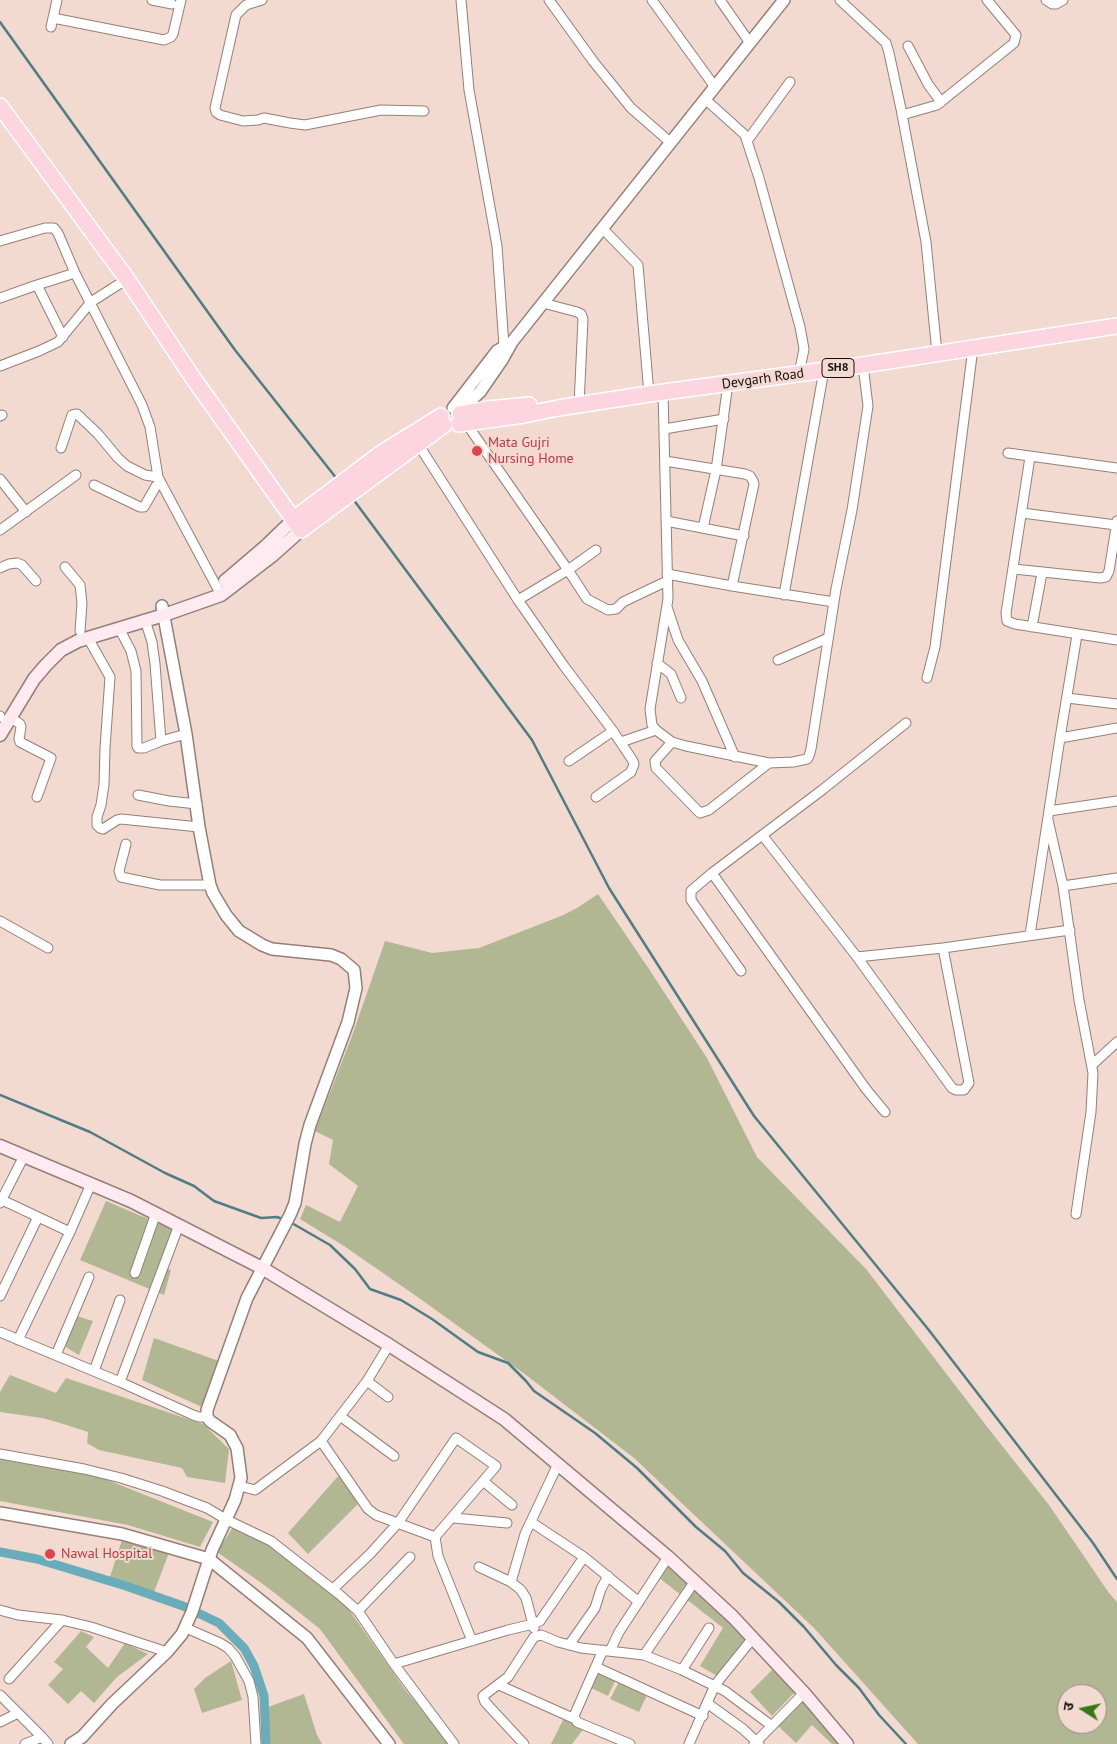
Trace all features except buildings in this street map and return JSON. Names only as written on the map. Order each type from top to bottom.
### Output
[{"type":"main road","points":[[0,106],[127,280],[193,378],[298,524]]},
{"type":"main road","name":"Devgarh Road","points":[[455,417],[524,415],[656,393],[799,374],[1117,326]]},
{"type":"main road","points":[[363,474],[418,444],[455,417]]},
{"type":"main road","points":[[0,735],[3,717],[22,682],[39,659],[57,643],[219,591],[266,546],[298,524],[420,428],[455,417]]},
{"type":"main road","points":[[84,634],[118,628],[145,620],[163,610]]},
{"type":"main road","points":[[0,1146],[156,1213],[262,1268],[389,1344],[504,1418],[668,1557],[733,1617],[804,1693],[845,1743]]},
{"type":"street","points":[[57,0],[52,22],[164,40],[171,37],[176,3],[152,0]]},
{"type":"street","points":[[262,0],[246,5],[236,15],[215,108],[216,112],[220,115],[243,121],[264,118],[290,124],[305,125],[381,110],[424,111]]},
{"type":"street","points":[[462,0],[469,90],[497,246],[508,344]]},
{"type":"street","points":[[550,0],[593,61],[626,102],[670,142]]},
{"type":"street","points":[[652,0],[715,87]]},
{"type":"street","points":[[720,0],[750,43]]},
{"type":"street","points":[[784,0],[543,303],[508,344],[502,360],[474,399],[455,417],[590,601],[612,611],[623,602],[667,578],[834,602]]},
{"type":"street","points":[[840,0],[886,43],[926,242],[937,353]]},
{"type":"street","points":[[902,115],[942,102],[1012,45],[1016,35],[987,0]]},
{"type":"street","points":[[1046,0],[1052,4],[1063,0]]},
{"type":"street","points":[[908,46],[928,84],[942,102]]},
{"type":"street","points":[[747,141],[790,82]]},
{"type":"street","points":[[705,99],[745,135],[759,178],[800,327],[804,349],[799,374]]},
{"type":"street","points":[[0,241],[45,228],[54,228],[58,233],[75,274],[142,405],[150,427],[159,479],[219,591]]},
{"type":"street","points":[[602,228],[638,265],[656,393],[664,430],[666,607],[649,714],[652,725],[656,730],[672,742],[769,763],[803,761],[809,756],[834,602],[852,510],[868,406],[863,364]]},
{"type":"street","points":[[0,298],[75,274]]},
{"type":"street","points":[[0,366],[58,342],[91,302],[127,280]]},
{"type":"street","points":[[37,285],[63,337]]},
{"type":"street","points":[[543,303],[577,312],[581,314],[583,319],[579,405]]},
{"type":"street","points":[[927,678],[935,647],[973,348]]},
{"type":"street","points":[[784,595],[824,370]]},
{"type":"street","points":[[703,528],[716,470],[728,384]]},
{"type":"street","points":[[61,448],[72,416],[77,414],[98,434],[126,466],[159,479]]},
{"type":"street","points":[[664,430],[724,419]]},
{"type":"street","points":[[418,444],[518,600],[633,761],[634,764],[631,772],[596,796]]},
{"type":"street","points":[[1008,453],[1117,468]]},
{"type":"street","points":[[1030,457],[1006,618],[1010,623],[1117,640]]},
{"type":"street","points":[[665,461],[745,474],[750,476],[753,481],[744,536],[732,586]]},
{"type":"street","points":[[0,530],[76,475]]},
{"type":"street","points":[[0,479],[26,512]]},
{"type":"street","points":[[94,485],[140,507],[144,507],[159,479]]},
{"type":"street","points":[[1022,513],[1116,525]]},
{"type":"street","points":[[1014,569],[1100,578],[1106,577],[1109,571],[1117,521]]},
{"type":"street","points":[[666,522],[744,536]]},
{"type":"street","points":[[518,600],[568,570],[596,550]]},
{"type":"street","points":[[0,568],[17,563],[22,565],[36,581]]},
{"type":"street","points":[[65,567],[80,585],[84,634],[110,678],[104,785],[97,818],[98,825],[103,829],[121,819],[199,827]]},
{"type":"street","points":[[1032,627],[1042,572]]},
{"type":"street","points":[[666,607],[678,640],[702,681],[735,757]]},
{"type":"street","points":[[71,1744],[84,1740],[112,1704],[167,1652],[186,1628],[209,1559],[240,1486],[241,1470],[237,1448],[230,1436],[210,1421],[207,1417],[207,1410],[247,1298],[290,1215],[310,1125],[342,1040],[354,1002],[356,988],[354,970],[347,962],[331,955],[272,949],[239,931],[226,915],[210,885],[199,827],[186,734],[163,610]]},
{"type":"street","points":[[145,620],[152,642],[162,741]]},
{"type":"street","points":[[118,628],[131,651],[135,665],[138,748],[144,748],[186,734]]},
{"type":"street","points":[[1030,935],[1077,635]]},
{"type":"street","points":[[778,660],[828,638]]},
{"type":"street","points":[[657,663],[671,674],[681,698]]},
{"type":"street","points":[[1067,698],[1117,704]]},
{"type":"street","points":[[3,717],[20,724],[20,742],[51,758],[37,797]]},
{"type":"street","points":[[742,971],[691,900],[691,891],[906,723]]},
{"type":"street","points":[[1060,738],[1117,728]]},
{"type":"street","points":[[621,742],[656,730]]},
{"type":"street","points":[[569,761],[613,731]]},
{"type":"street","points":[[672,742],[655,761],[656,768],[700,813],[709,810],[769,763]]},
{"type":"street","points":[[138,795],[197,804]]},
{"type":"street","points":[[1049,816],[1117,801]]},
{"type":"street","points":[[1049,816],[1063,886],[1079,1000],[1092,1065],[1094,1093],[1076,1214]]},
{"type":"street","points":[[763,836],[857,957],[952,1088],[964,1090],[969,1083],[943,948]]},
{"type":"street","points":[[126,844],[118,871],[121,877],[160,885],[210,885]]},
{"type":"street","points":[[712,873],[866,1089],[885,1112]]},
{"type":"street","points":[[1063,886],[1117,878]]},
{"type":"street","points":[[0,921],[48,948]]},
{"type":"street","points":[[857,957],[943,948],[1070,930]]},
{"type":"street","points":[[1092,1065],[1117,1042]]},
{"type":"street","points":[[24,1156],[0,1201],[70,1232]]},
{"type":"street","points":[[18,1340],[91,1184]]},
{"type":"street","points":[[135,1273],[156,1213]]},
{"type":"street","points":[[0,1296],[38,1217]]},
{"type":"street","points":[[120,1382],[179,1225]]},
{"type":"street","points":[[56,1355],[89,1277]]},
{"type":"street","points":[[94,1371],[120,1300]]},
{"type":"street","points":[[0,1332],[120,1382],[192,1415],[207,1417]]},
{"type":"street","points":[[240,1486],[255,1490],[321,1441],[367,1381],[389,1344]]},
{"type":"street","points":[[367,1381],[388,1397]]},
{"type":"street","points":[[340,1416],[394,1456]]},
{"type":"street","points":[[333,1589],[370,1554],[398,1523],[456,1438],[496,1466],[454,1518],[435,1537],[438,1556],[472,1641]]},
{"type":"street","points":[[321,1441],[368,1509],[376,1515],[435,1537]]},
{"type":"street","points":[[0,1454],[84,1469],[162,1491],[207,1508],[227,1520],[271,1540],[358,1611],[394,1664],[454,1744]]},
{"type":"street","points":[[511,1582],[522,1542],[558,1464]]},
{"type":"street","points":[[483,1481],[512,1506]]},
{"type":"street","points":[[0,1513],[122,1534],[209,1559],[307,1638],[389,1744]]},
{"type":"street","points":[[454,1518],[507,1523]]},
{"type":"street","points":[[531,1522],[584,1557],[639,1602]]},
{"type":"street","points":[[358,1611],[410,1557]]},
{"type":"street","points":[[394,1664],[533,1624],[544,1617],[584,1557]]},
{"type":"street","points":[[575,1719],[575,1712],[596,1667],[668,1557]]},
{"type":"street","points":[[479,1567],[511,1582],[521,1590],[526,1598],[537,1636]]},
{"type":"street","points":[[569,1645],[595,1608],[601,1589],[608,1576]]},
{"type":"street","points":[[644,1655],[695,1581]]},
{"type":"street","points":[[0,1610],[18,1615],[62,1620],[90,1627],[167,1652]]},
{"type":"street","points":[[9,1679],[62,1620]]},
{"type":"street","points":[[186,1628],[220,1643],[235,1656],[249,1681],[253,1697],[256,1744]]},
{"type":"street","points":[[682,1670],[709,1628]]},
{"type":"street","points":[[524,1744],[484,1699],[485,1694],[508,1677],[534,1637],[541,1635],[569,1645],[644,1655],[715,1685],[772,1726]]},
{"type":"street","points":[[689,1744],[703,1716],[715,1685],[753,1638]]},
{"type":"street","points":[[596,1667],[703,1716]]},
{"type":"street","points":[[499,1685],[630,1744]]},
{"type":"street","points":[[707,1703],[757,1743],[804,1693]]},
{"type":"street","points":[[0,1695],[45,1741]]},
{"type":"street","points":[[0,1722],[18,1713]]},
{"type":"street","points":[[25,1744],[45,1741]]},
{"type":"green space","points":[[598,894],[707,1058],[757,1157],[866,1269],[1049,1505],[1117,1602],[1117,1744],[918,1744],[814,1628],[634,1458],[526,1375],[419,1298],[344,1246],[300,1219],[306,1205],[340,1222],[358,1186],[329,1164],[333,1140],[315,1131],[352,1036],[385,941],[432,953],[479,948],[561,916]]},
{"type":"green space","points":[[106,1201],[174,1230],[162,1267],[171,1270],[164,1295],[80,1260]]},
{"type":"green space","points":[[77,1316],[93,1321],[79,1355],[64,1346]]},
{"type":"green space","points":[[154,1338],[219,1361],[202,1407],[142,1380]]},
{"type":"green space","points":[[10,1375],[56,1393],[66,1378],[203,1424],[229,1449],[225,1483],[187,1477],[182,1468],[99,1450],[87,1443],[88,1432],[57,1422],[0,1412],[0,1392]]},
{"type":"green space","points":[[0,1459],[95,1475],[213,1522],[200,1547],[128,1525],[0,1501]]},
{"type":"green space","points":[[340,1474],[358,1504],[308,1554],[288,1533]]},
{"type":"green space","points":[[233,1527],[275,1547],[340,1597],[404,1688],[449,1744],[404,1744],[320,1629],[267,1587],[217,1552]]},
{"type":"green space","points":[[124,1534],[170,1550],[154,1592],[110,1577]]},
{"type":"green space","points":[[669,1564],[749,1634],[717,1676],[700,1666],[723,1628],[658,1577]]},
{"type":"green space","points":[[81,1631],[94,1637],[86,1647],[108,1668],[125,1643],[148,1654],[117,1677],[94,1703],[81,1691],[68,1704],[48,1685],[63,1669],[54,1662]]},
{"type":"green space","points":[[231,1661],[242,1700],[202,1713],[194,1689],[205,1678]]},
{"type":"green space","points":[[775,1667],[795,1692],[772,1716],[750,1692]]},
{"type":"green space","points":[[600,1670],[617,1677],[608,1696],[591,1688]]},
{"type":"green space","points":[[622,1676],[650,1689],[639,1712],[610,1699]]},
{"type":"green space","points":[[304,1694],[317,1735],[322,1744],[270,1744],[268,1707]]},
{"type":"green space","points":[[804,1696],[841,1740],[837,1744],[832,1744],[812,1725],[796,1743],[777,1725]]},
{"type":"green space","points":[[565,1716],[585,1727],[572,1744],[551,1744]]},
{"type":"waterway","points":[[0,22],[235,350],[337,479]]},
{"type":"waterway","points":[[353,499],[532,740],[609,888],[754,1116],[928,1329],[1093,1543],[1117,1579]]},
{"type":"waterway","points":[[0,1095],[90,1132],[165,1173],[194,1186],[214,1201],[261,1218],[277,1217],[285,1220]]},
{"type":"waterway","points":[[290,1222],[330,1245],[355,1269],[370,1289],[401,1300],[432,1319],[478,1352],[508,1363],[534,1391],[595,1433],[637,1468],[696,1527],[725,1551],[743,1573],[779,1602],[804,1627],[906,1744]]},
{"type":"waterway","points":[[0,1552],[37,1559],[126,1586],[183,1606],[219,1623],[244,1648],[254,1666],[264,1696],[266,1744]]},
{"type":"place","name":"Mata Gujri Nursing Home","points":[[477,451]]},
{"type":"place","name":"Nawal Hospital","points":[[50,1554]]}]
